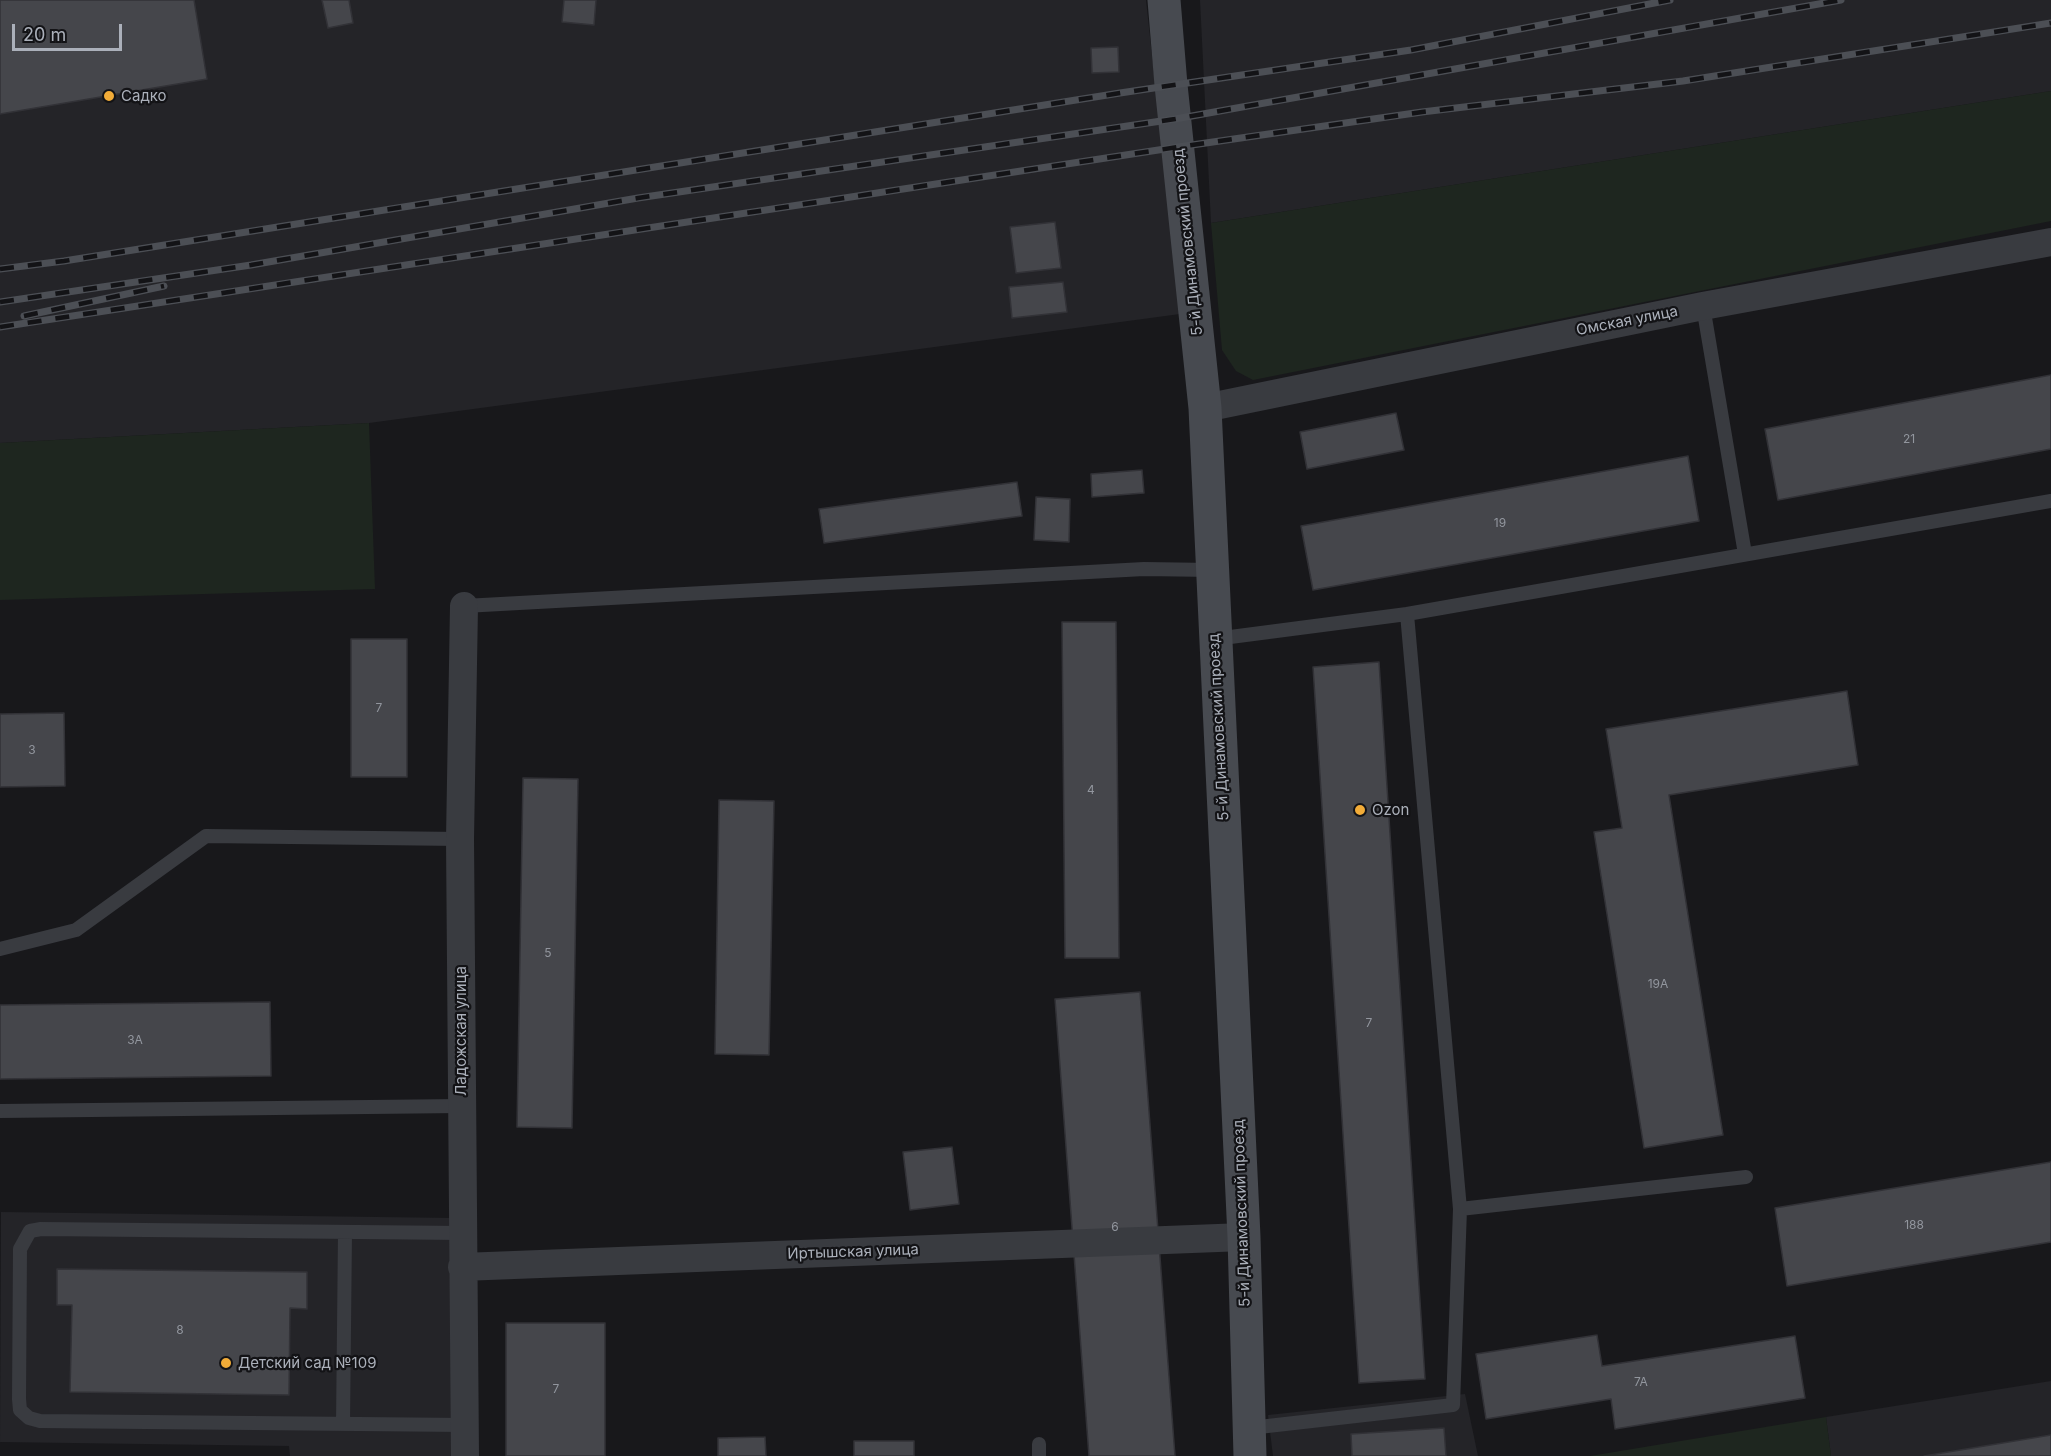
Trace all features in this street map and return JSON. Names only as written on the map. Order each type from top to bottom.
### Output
[{"type":"street","name":"5-й Динамовский проезд","points":[[1164,0],[1205,408],[1244,1237],[1249,1442]]},
{"type":"street","name":"Омская улица","points":[[1205,408],[1703,306],[2051,242]]},
{"type":"street","name":"Ладожская улица","points":[[464,606],[460,839],[465,1456]]},
{"type":"street","name":"Иртышская улица","points":[[462,1267],[1244,1237]]},
{"type":"lane","points":[[1703,306],[1744,554]]},
{"type":"lane","points":[[1215,639],[1407,614],[2051,501]]},
{"type":"lane","points":[[464,606],[1144,569],[1212,570]]},
{"type":"lane","points":[[1249,1442],[1453,1405],[1460,1209],[1407,614]]},
{"type":"lane","points":[[0,949],[75,930],[206,836],[460,839]]},
{"type":"lane","points":[[0,1110],[462,1106]]},
{"type":"lane","points":[[1460,1209],[1746,1177]]},
{"type":"lane","points":[[462,1233],[41,1228],[30,1231],[24,1238],[20,1261],[19,1399],[20,1410],[28,1418],[40,1421],[464,1425]]},
{"type":"lane","points":[[343,1424],[345,1232]]},
{"type":"shaded area","points":[[0,0],[1146,0],[1180,314],[369,423],[0,443]]},
{"type":"shaded area","points":[[1200,0],[2051,0],[2051,91],[1211,223]]},
{"type":"shaded area","points":[[2051,91],[2051,221],[1253,380],[1236,371],[1222,350],[1211,223]]},
{"type":"shaded area","points":[[369,423],[375,589],[0,600],[0,443]]},
{"type":"shaded area","name":"Детский сад №109","points":[[1,1212],[453,1218],[451,1456],[290,1456],[289,1446],[0,1442]]},
{"type":"shaded area","points":[[2051,1381],[2051,1456],[1831,1456],[1826,1417]]},
{"type":"shaded area","points":[[1465,1394],[1478,1456],[1273,1456],[1268,1415]]},
{"type":"shaded area","points":[[1826,1417],[1831,1456],[1590,1456]]},
{"type":"building","points":[[0,0],[194,0],[207,79],[0,114]]},
{"type":"building","points":[[322,0],[349,0],[353,23],[328,28]]},
{"type":"building","points":[[564,0],[596,0],[594,25],[562,22]]},
{"type":"building","points":[[1118,47],[1119,72],[1092,73],[1091,48]]},
{"type":"building","points":[[1055,222],[1061,268],[1016,273],[1010,227]]},
{"type":"building","points":[[1063,282],[1067,312],[1012,318],[1009,287]]},
{"type":"building","points":[[2051,375],[2051,449],[1778,500],[1765,429]]},
{"type":"building","points":[[1396,413],[1404,450],[1307,469],[1300,432]]},
{"type":"building","points":[[1688,456],[1699,521],[1313,590],[1301,526]]},
{"type":"building","points":[[1142,470],[1144,493],[1092,497],[1091,474]]},
{"type":"building","points":[[1017,482],[1022,516],[824,543],[819,509]]},
{"type":"building","points":[[1036,497],[1070,499],[1069,542],[1034,540]]},
{"type":"building","points":[[1062,622],[1116,622],[1119,958],[1065,958]]},
{"type":"building","points":[[351,639],[407,639],[407,777],[351,777]]},
{"type":"building","points":[[1379,662],[1425,1379],[1359,1383],[1313,667]]},
{"type":"building","points":[[1847,691],[1858,765],[1669,795],[1723,1135],[1644,1148],[1594,832],[1622,828],[1606,729]]},
{"type":"building","points":[[64,713],[65,786],[0,787],[0,714]]},
{"type":"building","points":[[523,778],[578,779],[572,1128],[517,1127]]},
{"type":"building","points":[[719,800],[774,801],[769,1055],[715,1054]]},
{"type":"building","points":[[1140,992],[1175,1456],[1089,1456],[1055,999]]},
{"type":"building","points":[[270,1002],[271,1076],[0,1079],[0,1005]]},
{"type":"building","points":[[952,1147],[959,1204],[910,1210],[903,1152]]},
{"type":"building","points":[[2051,1162],[2051,1242],[1787,1286],[1775,1208]]},
{"type":"building","points":[[57,1269],[307,1272],[307,1309],[290,1308],[289,1395],[70,1392],[72,1305],[57,1305]]},
{"type":"building","points":[[506,1323],[605,1323],[605,1456],[506,1456]]},
{"type":"building","points":[[1597,1335],[1602,1366],[1795,1336],[1805,1398],[1615,1429],[1611,1399],[1486,1419],[1476,1354]]},
{"type":"building","points":[[1444,1428],[1446,1456],[1352,1456],[1351,1434]]},
{"type":"building","points":[[2051,1435],[2051,1456],[1924,1456]]},
{"type":"building","points":[[765,1437],[766,1456],[718,1456],[718,1438]]},
{"type":"building","points":[[854,1441],[914,1441],[914,1456],[854,1456]]},
{"type":"railway","points":[[0,269],[64,261],[1120,93],[1411,50],[1670,0]]},
{"type":"railway","points":[[0,302],[251,265],[638,198],[1175,119],[1841,0]]},
{"type":"railway","points":[[0,327],[1178,147],[1422,112],[1683,81],[2051,23]]},
{"type":"railway","points":[[24,316],[164,286]]},
{"type":"place","name":"Садко","points":[[109,96]]},
{"type":"place","name":"Ozon","points":[[1360,810]]},
{"type":"place","name":"Детский сад №109","points":[[226,1363]]}]
